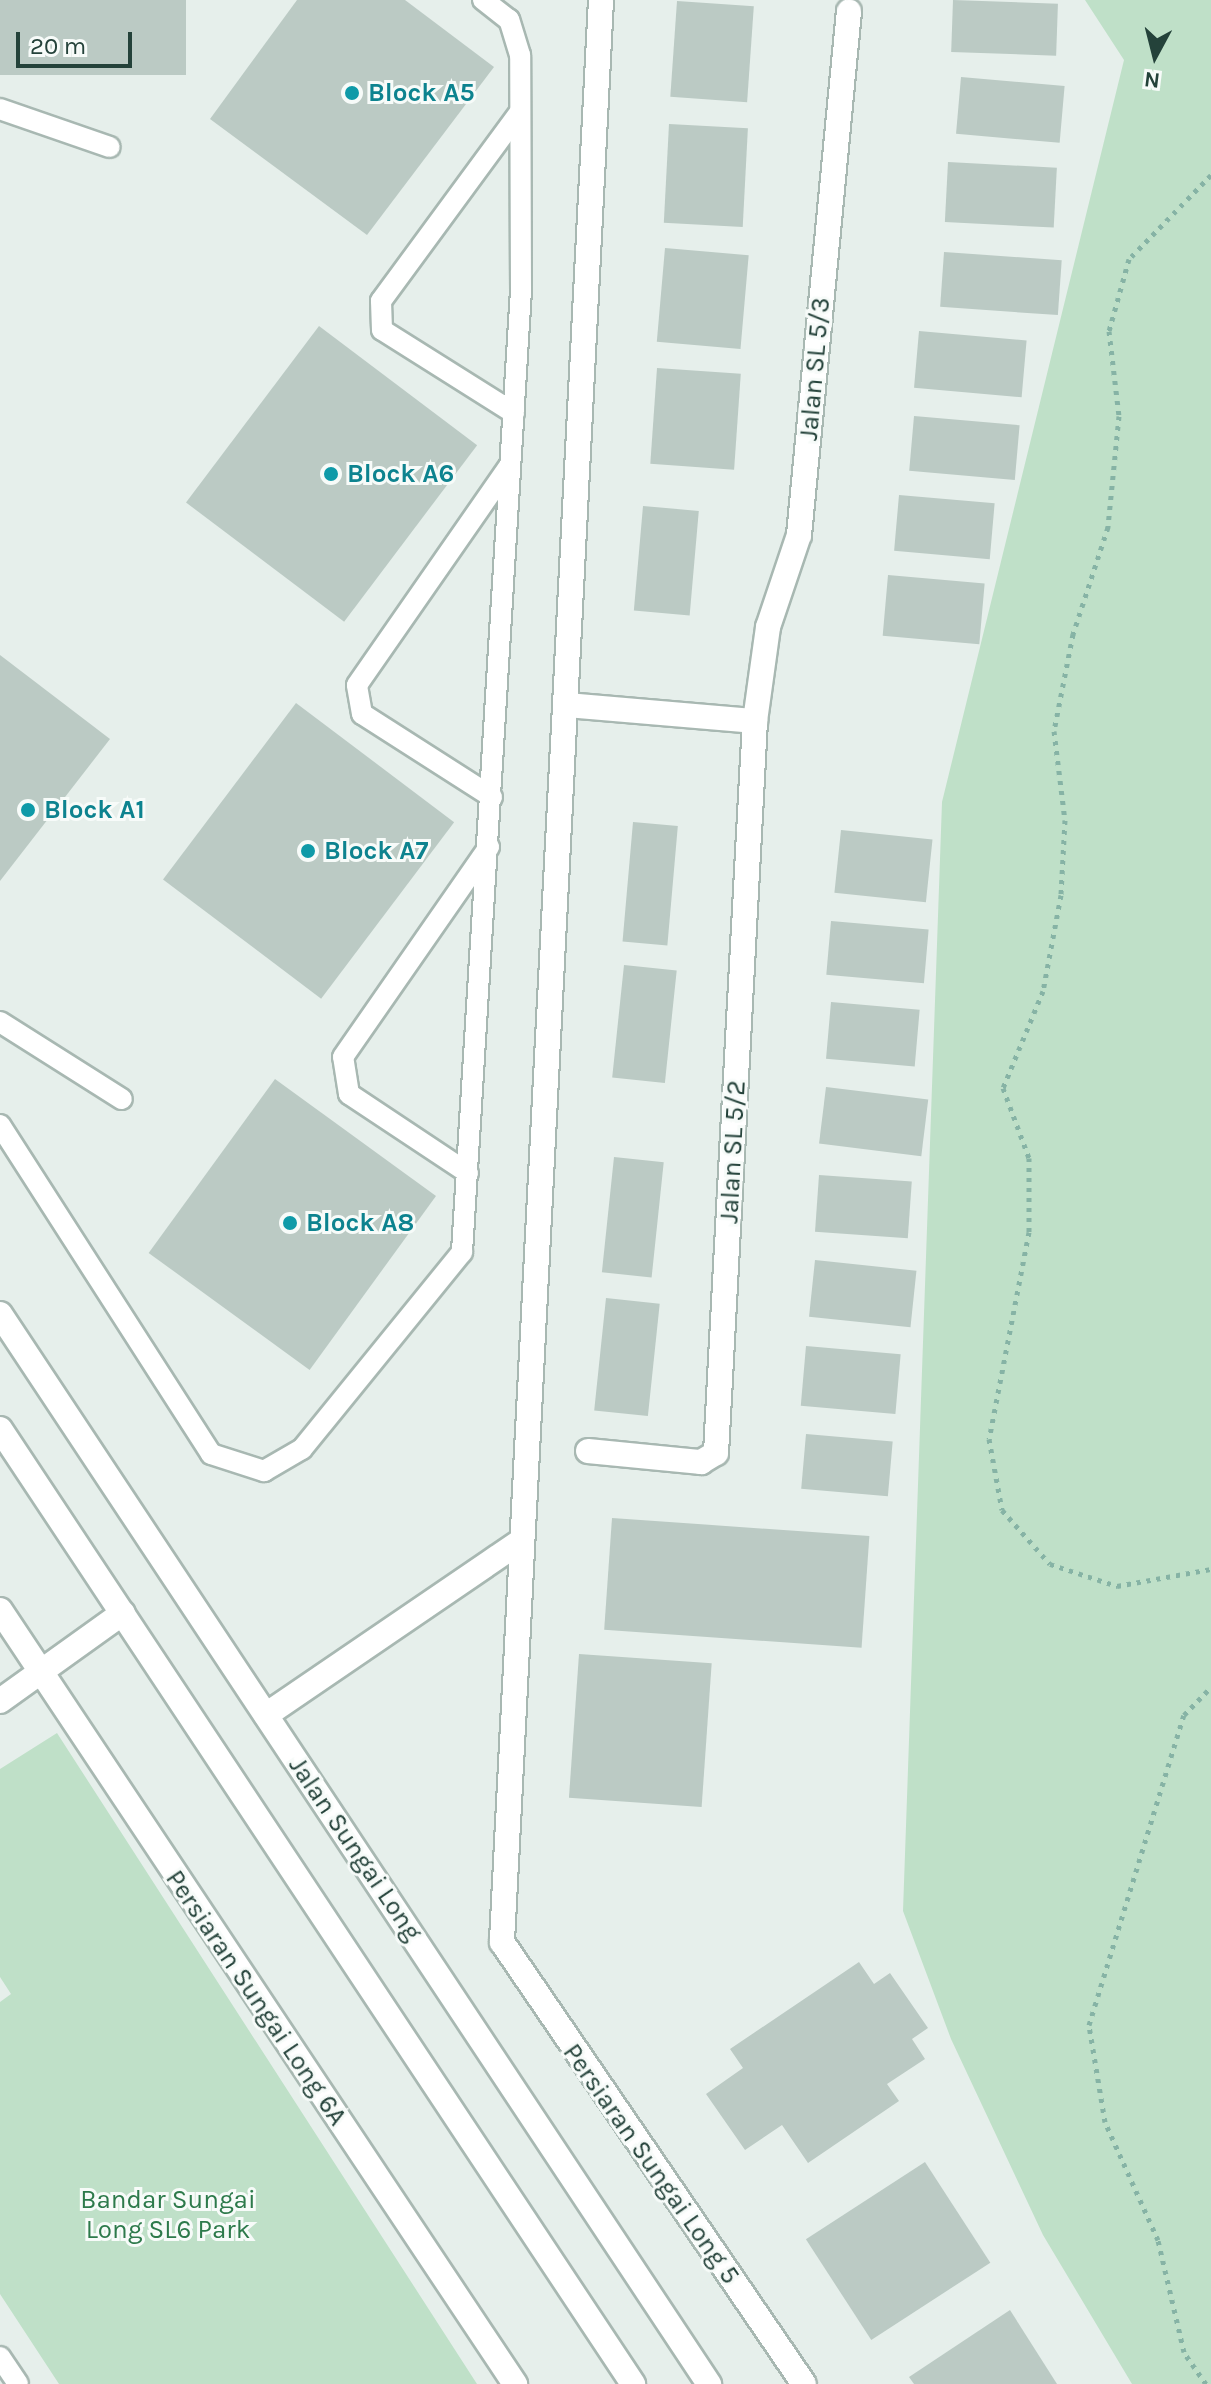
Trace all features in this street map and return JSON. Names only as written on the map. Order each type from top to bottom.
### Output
[{"type":"street","points":[[266,1715],[518,1543],[567,705],[601,0]]},
{"type":"street","name":"Jalan SL 5/3","points":[[755,721],[768,627],[799,535],[849,11]]},
{"type":"street","points":[[567,705],[755,721]]},
{"type":"street","name":"Jalan SL 5/2","points":[[588,1451],[701,1462],[716,1453],[755,721]]},
{"type":"street","name":"Jalan Sungai Long","points":[[0,1314],[709,2384]]},
{"type":"street","points":[[0,1429],[633,2384]]},
{"type":"street","name":"Persiaran Sungai Long 5","points":[[518,1543],[502,1942],[804,2384]]},
{"type":"street","name":"Persiaran Sungai Long 6A","points":[[0,1610],[39,1673],[515,2384]]},
{"type":"street","points":[[0,1701],[123,1613]]},
{"type":"lane","points":[[0,1125],[211,1454],[264,1471],[302,1449],[462,1252],[514,413],[520,112],[520,55],[509,20],[483,0]]},
{"type":"lane","points":[[0,109],[110,147]]},
{"type":"lane","points":[[514,413],[382,330],[381,301],[520,112]]},
{"type":"lane","points":[[492,797],[362,714],[357,685],[511,465]]},
{"type":"lane","points":[[468,1173],[349,1094],[343,1057],[489,847]]},
{"type":"lane","points":[[0,1022],[122,1099]]},
{"type":"lane","points":[[0,2357],[18,2384]]},
{"type":"path","points":[[1211,175],[1129,259],[1109,331],[1119,416],[1108,527],[1073,634],[1054,731],[1065,820],[1061,895],[1043,991],[1003,1088],[1029,1158],[1029,1232],[989,1439],[1002,1510],[1050,1564],[1117,1586],[1211,1569]]},
{"type":"path","points":[[1206,2384],[1184,2352],[1158,2240],[1105,2122],[1089,2025],[1184,1715],[1211,1687]]},
{"type":"green space","points":[[1085,0],[1211,0],[1211,2384],[1132,2384],[1043,2235],[951,2039],[903,1911],[942,802],[1124,60]]},
{"type":"green space","name":"Bandar Sungai Long SL6 Park","points":[[57,1733],[477,2384],[59,2384],[0,2294],[0,2002],[11,1994],[0,1977],[0,1769]]},
{"type":"building","points":[[0,0],[186,0],[186,75],[0,75]]},
{"type":"building","name":"Block A5","points":[[297,0],[405,0],[494,67],[367,235],[210,119]]},
{"type":"building","points":[[953,0],[1058,4],[1056,56],[951,52]]},
{"type":"building","points":[[677,1],[754,6],[747,102],[670,97]]},
{"type":"building","points":[[961,77],[1065,86],[1060,143],[956,134]]},
{"type":"building","points":[[669,124],[748,128],[743,227],[664,223]]},
{"type":"building","points":[[948,162],[1057,168],[1054,228],[945,222]]},
{"type":"building","points":[[665,248],[749,255],[740,349],[657,342]]},
{"type":"building","points":[[944,252],[1062,260],[1058,315],[940,307]]},
{"type":"building","name":"Block A6","points":[[319,326],[477,445],[344,622],[186,502]]},
{"type":"building","points":[[919,331],[1027,340],[1022,397],[914,388]]},
{"type":"building","points":[[657,368],[741,374],[734,470],[650,464]]},
{"type":"building","points":[[914,416],[1020,425],[1015,480],[909,471]]},
{"type":"building","points":[[899,495],[995,503],[990,559],[894,551]]},
{"type":"building","points":[[643,506],[699,511],[690,615],[634,611]]},
{"type":"building","points":[[888,575],[985,583],[979,644],[883,636]]},
{"type":"building","name":"Block A1","points":[[0,655],[110,739],[0,881]]},
{"type":"building","name":"Block A7","points":[[296,703],[454,822],[321,999],[163,879]]},
{"type":"building","points":[[633,822],[678,826],[667,945],[623,942]]},
{"type":"building","points":[[841,830],[932,840],[926,902],[834,893]]},
{"type":"building","points":[[831,921],[929,930],[924,983],[826,975]]},
{"type":"building","points":[[624,965],[677,971],[665,1083],[612,1077]]},
{"type":"building","points":[[831,1002],[920,1010],[915,1067],[826,1059]]},
{"type":"building","name":"Block A8","points":[[275,1079],[436,1196],[310,1370],[149,1253]]},
{"type":"building","points":[[826,1087],[928,1100],[921,1156],[819,1144]]},
{"type":"building","points":[[614,1157],[664,1162],[652,1278],[602,1272]]},
{"type":"building","points":[[819,1175],[912,1181],[908,1238],[815,1232]]},
{"type":"building","points":[[815,1260],[916,1271],[910,1327],[809,1317]]},
{"type":"building","points":[[606,1298],[660,1304],[648,1416],[594,1410]]},
{"type":"building","points":[[806,1346],[901,1354],[895,1414],[801,1406]]},
{"type":"building","points":[[806,1434],[893,1442],[888,1496],[801,1489]]},
{"type":"building","points":[[612,1518],[869,1536],[862,1648],[604,1630]]},
{"type":"building","points":[[579,1654],[712,1663],[702,1807],[569,1798]]},
{"type":"building","points":[[859,1962],[874,1984],[890,1973],[928,2028],[912,2039],[925,2059],[887,2084],[899,2101],[808,2163],[782,2125],[745,2150],[706,2094],[743,2068],[730,2049]]},
{"type":"building","points":[[925,2162],[990,2263],[871,2340],[806,2239]]},
{"type":"building","points":[[1010,2310],[1057,2384],[914,2384],[909,2377]]},
{"type":"place","name":"Block A5","points":[[352,93]]},
{"type":"place","name":"Block A6","points":[[331,474]]},
{"type":"place","name":"Block A1","points":[[28,810]]},
{"type":"place","name":"Block A7","points":[[308,851]]},
{"type":"place","name":"Block A8","points":[[290,1223]]}]
